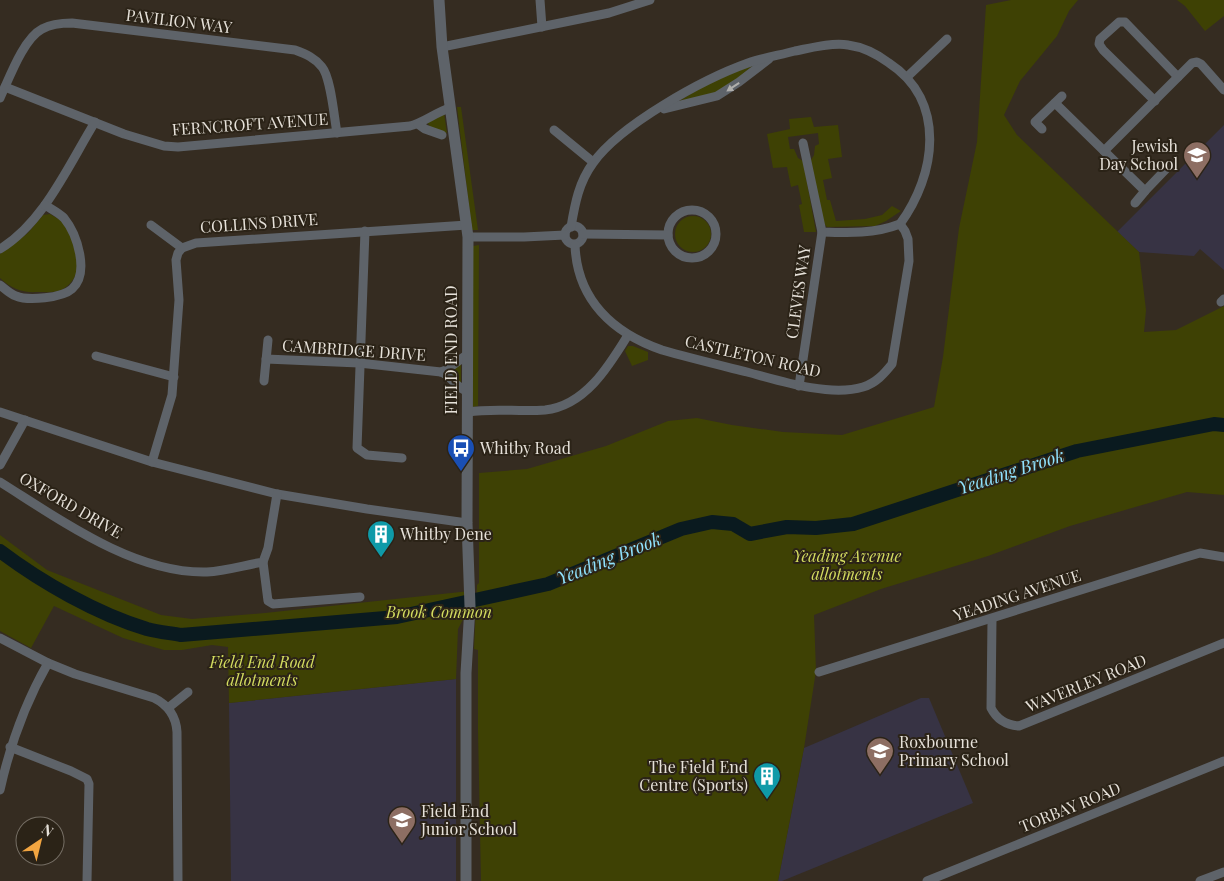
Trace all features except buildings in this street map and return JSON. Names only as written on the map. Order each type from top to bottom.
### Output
[{"type":"street","name":"FIELD END ROAD","points":[[439,0],[442,47],[468,237],[467,523],[470,602],[466,673],[466,881]]},
{"type":"street","points":[[540,0],[542,26]]},
{"type":"street","points":[[442,47],[609,13],[650,0]]},
{"type":"street","points":[[1155,101],[1103,50],[1099,44],[1100,39],[1118,22],[1125,22],[1178,77]]},
{"type":"street","name":"PAVILION WAY","points":[[0,98],[28,42],[40,30],[55,24],[72,23],[295,50],[310,56],[323,68],[329,87],[337,133]]},
{"type":"street","points":[[907,77],[947,39]]},
{"type":"street","points":[[571,227],[578,190],[593,162],[610,144],[628,129],[672,100],[748,63],[809,48],[846,44],[877,55],[907,77],[922,103],[929,121],[929,158],[921,184],[910,210],[900,224],[884,230],[864,233],[822,232],[803,143]]},
{"type":"street","points":[[649,116],[666,108],[717,96],[772,57]]},
{"type":"street","points":[[1104,151],[1192,63],[1202,64],[1224,90]]},
{"type":"street","name":"FERNCROFT AVENUE","points":[[5,87],[95,122],[164,146],[178,147],[418,124],[438,112],[450,108]]},
{"type":"street","points":[[1042,129],[1034,122],[1059,100],[1104,151],[1144,191]]},
{"type":"street","points":[[0,250],[29,227],[45,205],[95,122]]},
{"type":"street","points":[[418,124],[442,135]]},
{"type":"street","points":[[554,130],[593,162]]},
{"type":"street","points":[[1134,203],[1168,167]]},
{"type":"street","points":[[0,285],[16,296],[40,298],[62,295],[72,290],[78,280],[81,269],[80,254],[72,229],[62,216],[45,205]]},
{"type":"street","points":[[692,210],[700,211],[707,215],[713,221],[717,233],[716,241],[708,253],[693,259],[679,255],[673,250],[668,235],[673,219],[680,213],[692,210]]},
{"type":"street","points":[[151,224],[182,248]]},
{"type":"street","name":"COLLINS DRIVE","points":[[152,462],[172,395],[179,300],[176,260],[182,248],[196,242],[467,224]]},
{"type":"street","name":"CASTLETON ROAD","points":[[574,244],[579,275],[599,312],[628,335],[662,350],[799,386],[844,390],[862,388],[872,384],[892,364],[909,261],[908,238],[900,224]]},
{"type":"street","points":[[583,234],[580,242],[574,244],[567,242],[564,235],[566,230],[571,227],[578,228],[583,234],[668,235]]},
{"type":"street","points":[[365,231],[357,448],[367,455],[402,458]]},
{"type":"street","name":"CLEVES WAY","points":[[799,386],[822,232]]},
{"type":"street","points":[[468,237],[564,235]]},
{"type":"street","points":[[468,412],[546,410],[562,406],[591,387],[628,335]]},
{"type":"street","points":[[264,381],[268,340]]},
{"type":"street","name":"CAMBRIDGE DRIVE","points":[[441,372],[468,354]]},
{"type":"street","points":[[96,356],[174,377]]},
{"type":"street","name":"CAMBRIDGE DRIVE","points":[[266,359],[359,364],[441,372],[446,374],[462,390],[468,392]]},
{"type":"street","points":[[0,412],[152,462],[277,494],[467,523]]},
{"type":"street","points":[[0,465],[25,420]]},
{"type":"street","name":"OXFORD DRIVE","points":[[0,482],[90,538],[148,563],[184,570],[208,572],[263,562]]},
{"type":"street","points":[[277,494],[268,548],[263,562],[268,601],[273,604],[360,596]]},
{"type":"street","name":"YEADING AVENUE","points":[[820,672],[1200,553],[1224,557]]},
{"type":"street","name":"WAVERLEY ROAD","points":[[992,618],[991,708],[995,715],[1010,725],[1019,726],[1224,643]]},
{"type":"street","points":[[0,638],[48,664],[89,680],[154,698],[168,708],[176,722],[177,732],[178,881]]},
{"type":"street","points":[[0,790],[10,747],[32,693],[48,664]]},
{"type":"street","points":[[168,708],[188,692]]},
{"type":"street","points":[[10,747],[89,777],[87,881]]},
{"type":"street","name":"TORBAY ROAD","points":[[927,881],[1224,762]]},
{"type":"street","points":[[1200,881],[1224,872]]},
{"type":"shaded area","name":"Jewish Day School","points":[[1224,125],[1224,270],[1200,249],[1194,256],[1139,252],[1117,232]]},
{"type":"shaded area","points":[[456,679],[456,881],[231,881],[229,703]]},
{"type":"shaded area","name":"Roxbourne Primary School","points":[[921,698],[929,698],[973,803],[778,881],[804,748]]},
{"type":"green space","name":"Yeading Avenue allotments","points":[[1011,0],[1078,0],[1069,11],[1057,36],[1020,81],[1004,115],[1017,135],[1139,252],[1146,310],[1144,332],[1176,330],[1224,306],[1224,495],[1187,492],[1070,526],[988,556],[881,589],[814,615],[816,671],[804,748],[778,881],[481,881],[478,650],[474,649],[477,585],[479,583],[479,473],[527,469],[606,446],[668,421],[697,418],[783,432],[842,435],[934,407],[943,357],[959,228],[977,142],[986,5]]},
{"type":"green space","points":[[1177,0],[1224,0],[1224,16],[1205,31],[1185,6]]},
{"type":"green space","points":[[755,64],[719,93],[678,102],[705,85]]},
{"type":"green space","points":[[457,107],[461,107],[478,230],[472,230]]},
{"type":"green space","points":[[444,113],[447,133],[431,128],[427,122]]},
{"type":"green space","points":[[811,117],[814,127],[838,125],[842,157],[828,159],[832,178],[823,180],[827,200],[830,200],[836,221],[865,219],[882,215],[892,206],[901,211],[875,226],[827,227],[821,215],[811,160],[814,155],[815,146],[819,144],[818,133],[788,137],[790,149],[794,149],[798,158],[803,161],[816,232],[804,232],[799,205],[802,204],[798,185],[791,187],[787,167],[773,168],[767,134],[790,129],[789,119]]},
{"type":"green space","points":[[50,214],[64,224],[73,243],[77,258],[75,276],[66,287],[56,292],[27,292],[13,288],[0,278],[0,254],[28,233],[43,215]]},
{"type":"green space","points":[[693,216],[700,217],[706,221],[710,227],[710,241],[706,247],[700,251],[693,252],[686,251],[680,247],[676,241],[675,234],[676,227],[680,221],[686,217]]},
{"type":"green space","points":[[479,245],[478,406],[473,407],[473,246]]},
{"type":"green space","points":[[628,346],[648,352],[648,360],[632,366],[625,351]]},
{"type":"green space","points":[[461,360],[461,386],[449,373]]},
{"type":"green space","points":[[0,535],[47,570],[161,615],[192,619],[470,591],[470,606],[458,629],[456,679],[229,703],[228,647],[212,645],[182,650],[164,650],[123,638],[54,606],[31,648],[0,631]]},
{"type":"waterway","name":"Yeading Brook","points":[[0,551],[33,574],[89,606],[128,623],[160,632],[181,635],[397,617],[548,584],[681,529],[712,522],[733,524],[750,534],[787,527],[816,528],[853,524],[1077,451],[1214,424],[1224,425]]},
{"type":"place","name":"Jewish Day School","points":[[1197,179]]},
{"type":"place","name":"Whitby Road","points":[[461,472]]},
{"type":"place","name":"Whitby Dene","points":[[381,558]]},
{"type":"place","name":"Roxbourne Primary School","points":[[880,775]]},
{"type":"place","name":"The Field End Centre (Sports)","points":[[767,800]]},
{"type":"place","name":"Field End Junior School","points":[[402,844]]},
{"type":"park label","name":"Brook Common","points":[[439,612]]},
{"type":"park label","name":"Field End Road allotments","points":[[262,671]]}]
